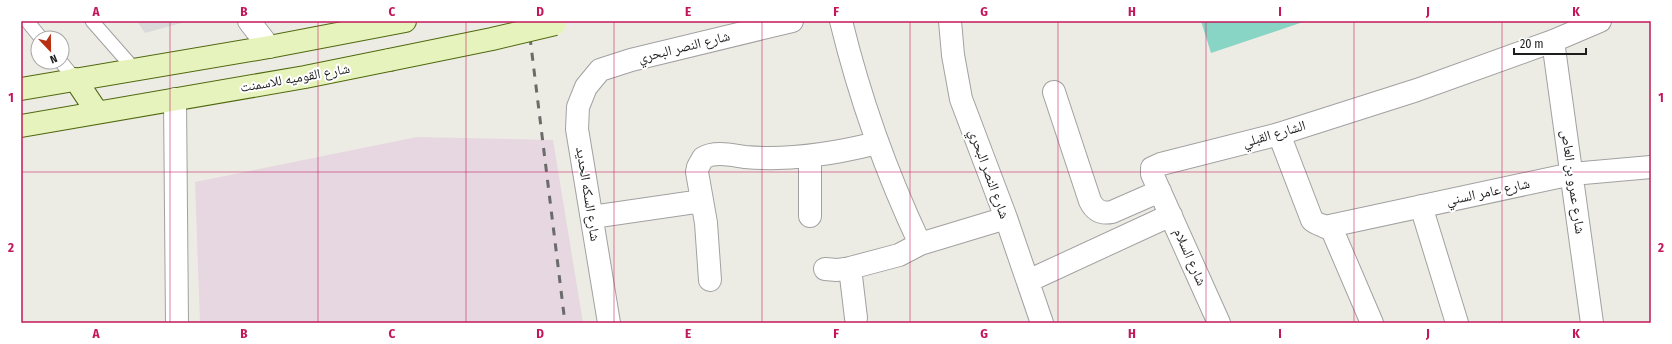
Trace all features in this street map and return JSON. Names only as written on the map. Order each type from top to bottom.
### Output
[{"type":"main road","points":[[21,89],[269,47],[405,21]]},
{"type":"main road","name":"شارع القوميه للاسمنت","points":[[21,126],[389,60],[561,23]]},
{"type":"main road","points":[[135,70],[154,103]]},
{"type":"main road","points":[[75,79],[98,112]]},
{"type":"street","points":[[249,21],[269,47]]},
{"type":"street","name":"شارع النصر البحري","points":[[600,70],[631,60],[792,21]]},
{"type":"street","points":[[841,21],[862,100],[877,143],[897,194],[920,244]]},
{"type":"street","name":"شارع النصر البحري","points":[[950,21],[953,55],[961,99],[1028,281],[1038,322]]},
{"type":"street","name":"الشارع القبلي","points":[[1160,191],[1151,171],[1152,168],[1161,164],[1279,134],[1418,90],[1553,41],[1600,21]]},
{"type":"street","name":"شارع عمرو بن العاص","points":[[1553,41],[1592,323]]},
{"type":"street","name":"شارع السكه الحديد","points":[[600,70],[586,87],[578,107],[577,129],[609,323]]},
{"type":"street","points":[[1054,92],[1090,201],[1096,210],[1107,213],[1112,212],[1160,191]]},
{"type":"street","points":[[175,99],[177,323]]},
{"type":"street","points":[[1279,134],[1312,220],[1316,224],[1333,232],[1372,323]]},
{"type":"street","points":[[710,280],[706,223],[698,167],[703,158],[717,154],[763,158],[810,157],[844,152],[877,143]]},
{"type":"street","points":[[810,157],[810,216]]},
{"type":"street","name":"شارع عامر السني","points":[[1325,227],[1572,174],[1651,167]]},
{"type":"street","name":"شارع السلام","points":[[1160,191],[1219,323]]},
{"type":"street","points":[[592,218],[702,201]]},
{"type":"street","points":[[1422,206],[1456,323]]},
{"type":"street","points":[[1028,281],[1171,215]]},
{"type":"street","points":[[825,269],[837,270],[850,268],[899,255],[920,244],[1006,218]]},
{"type":"street","points":[[850,268],[856,318]]},
{"type":"lane","points":[[27,21],[34,30]]},
{"type":"lane","points":[[92,21],[135,70]]},
{"type":"lane","points":[[68,70],[75,79]]},
{"type":"shaded area","points":[[137,21],[189,21],[145,33]]},
{"type":"shaded area","points":[[1201,21],[1306,21],[1211,53]]},
{"type":"shaded area","points":[[417,137],[553,140],[583,323],[200,323],[195,182]]},
{"type":"railway","points":[[528,21],[565,323]]}]
